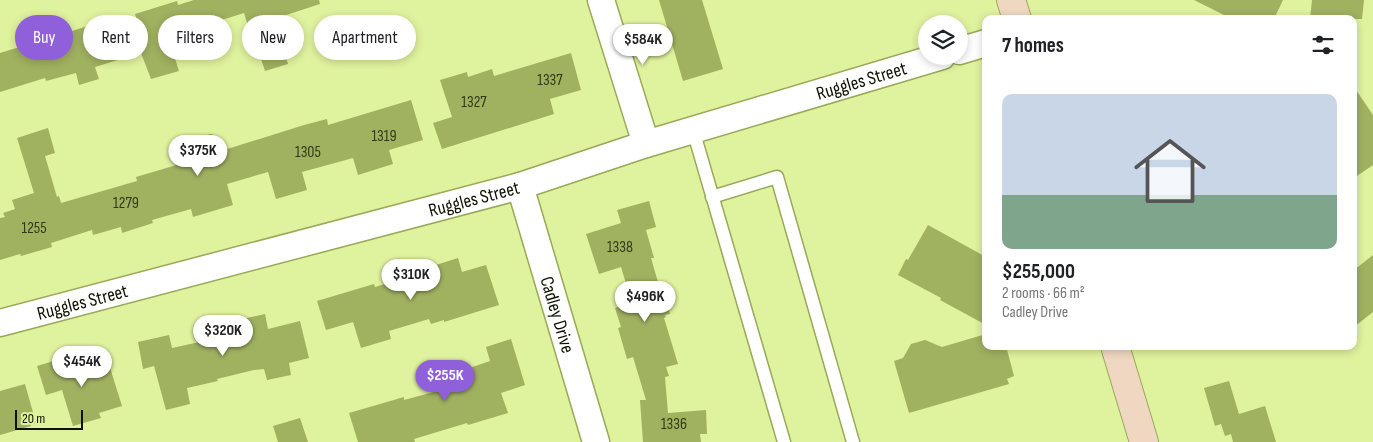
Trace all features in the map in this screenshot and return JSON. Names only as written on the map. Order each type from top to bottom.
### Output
[{"type":"main road","points":[[1011,0],[1016,15]]},
{"type":"main road","points":[[1116,350],[1144,442]]},
{"type":"street","points":[[601,0],[646,144]]},
{"type":"street","points":[[968,48],[982,44]]},
{"type":"street","name":"Ruggles Street","points":[[0,323],[520,186],[646,144],[918,63]]},
{"type":"street","name":"Cadley Drive","points":[[520,186],[596,442]]},
{"type":"lane","points":[[693,130],[784,442]]},
{"type":"lane","points":[[712,197],[777,178],[853,442]]},
{"type":"building","points":[[194,0],[319,0],[320,4],[286,15],[245,15],[244,13],[232,17],[232,15],[158,15],[158,60],[176,60],[179,71],[151,79],[144,60],[148,60],[148,15],[135,14],[177,1],[178,5]]},
{"type":"building","points":[[659,0],[702,0],[723,69],[683,81]]},
{"type":"building","points":[[1194,0],[1283,0],[1276,15],[1224,15]]},
{"type":"building","points":[[1312,0],[1364,0],[1362,19],[1357,19],[1357,15],[1310,15]]},
{"type":"building","points":[[83,28],[83,60],[118,60],[95,67],[99,79],[79,85],[76,73],[46,81],[45,78],[0,92],[0,53],[15,48],[15,60],[73,60],[73,31]]},
{"type":"building","points":[[571,53],[581,90],[550,99],[554,114],[442,149],[433,123],[452,117],[440,80],[467,72],[468,77],[492,69],[494,76]]},
{"type":"building","points":[[261,60],[287,60],[288,64],[265,71]]},
{"type":"building","points":[[1357,91],[1373,115],[1373,165],[1357,176]]},
{"type":"building","points":[[411,100],[423,140],[389,150],[393,164],[358,175],[353,158],[302,172],[307,190],[276,199],[268,172],[227,184],[233,205],[193,217],[191,209],[152,220],[153,223],[122,233],[121,227],[93,235],[92,230],[51,243],[52,247],[0,260],[0,218],[5,217],[3,213],[15,209],[12,200],[34,193],[17,138],[48,128],[55,153],[45,156],[57,197],[59,196],[61,203],[137,181],[136,177],[190,161],[186,148],[191,139],[211,134],[220,138],[224,150],[304,125],[327,119],[328,125]]},
{"type":"building","points":[[649,201],[656,227],[646,230],[654,258],[651,258],[662,296],[665,295],[670,314],[665,315],[666,317],[664,318],[678,364],[666,367],[669,376],[665,377],[668,413],[706,410],[707,434],[700,434],[701,442],[643,442],[640,400],[646,400],[633,357],[627,359],[618,328],[621,327],[615,308],[632,303],[621,267],[599,274],[586,234],[621,223],[617,210]]},
{"type":"building","points":[[928,225],[982,255],[982,323],[898,275],[906,259],[908,260]]},
{"type":"building","points":[[1373,255],[1373,312],[1357,325],[1357,268]]},
{"type":"building","points":[[458,258],[462,272],[486,265],[499,305],[444,322],[444,320],[431,324],[429,319],[389,331],[391,339],[361,348],[353,322],[326,330],[317,301],[374,284],[375,287],[415,275],[414,272]]},
{"type":"building","points":[[265,314],[268,329],[300,321],[309,358],[289,363],[291,375],[267,380],[264,369],[254,370],[187,388],[190,404],[166,410],[154,366],[143,369],[138,342],[169,335],[172,348],[232,335],[229,322]]},
{"type":"building","points":[[982,335],[982,350],[1007,350],[1014,376],[1007,379],[1009,384],[909,413],[894,361],[903,358],[911,344],[925,340],[942,347]]},
{"type":"building","points":[[511,339],[525,385],[501,393],[508,413],[414,439],[415,442],[358,442],[349,413],[404,397],[404,400],[456,386],[452,374],[490,361],[486,347]]},
{"type":"building","points":[[67,357],[71,369],[107,358],[122,406],[99,413],[101,418],[73,426],[62,390],[46,395],[37,366]]},
{"type":"building","points":[[1229,381],[1239,414],[1265,406],[1276,442],[1233,442],[1231,434],[1225,436],[1221,424],[1215,426],[1204,388]]},
{"type":"building","points":[[25,384],[36,423],[0,435],[0,391]]},
{"type":"building","points":[[300,418],[308,442],[278,442],[273,426]]}]
